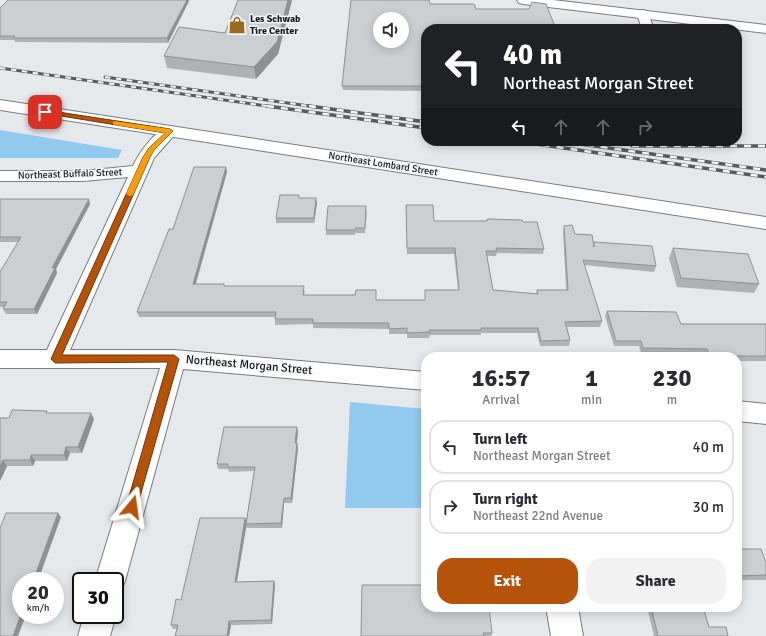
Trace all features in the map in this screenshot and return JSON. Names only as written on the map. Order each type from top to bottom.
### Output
[{"type":"main road","points":[[523,0],[725,24]]},
{"type":"main road","points":[[644,14],[647,24]]},
{"type":"main road","points":[[742,26],[766,29]]},
{"type":"main road","name":"Northeast Lombard Street","points":[[0,105],[766,223]]},
{"type":"main road","points":[[55,359],[140,171],[152,149],[170,131]]},
{"type":"main road","name":"Northeast Buffalo Street","points":[[0,176],[83,176],[140,171]]},
{"type":"main road","name":"Northeast Morgan Street","points":[[0,359],[174,359],[421,381]]},
{"type":"main road","points":[[113,572],[174,359]]},
{"type":"main road","points":[[742,412],[766,414]]},
{"type":"main road","points":[[563,612],[567,636]]},
{"type":"main road","points":[[94,636],[97,624]]},
{"type":"shaded area","points":[[0,130],[122,150],[118,158],[0,158]]},
{"type":"shaded area","points":[[350,402],[421,409],[421,508],[345,508]]},
{"type":"building","points":[[8,0],[187,0],[167,38],[13,38],[15,36],[0,36],[0,8]]},
{"type":"building","points":[[238,0],[288,0],[277,42],[254,67],[164,56],[179,27],[225,33]]},
{"type":"building","points":[[351,0],[429,0],[430,4],[474,4],[476,9],[529,9],[532,2],[546,4],[554,24],[421,24],[421,86],[342,86]]},
{"type":"building","points":[[194,167],[226,167],[193,284],[224,284],[224,286],[304,286],[303,295],[355,295],[356,290],[376,290],[376,300],[425,300],[425,290],[459,290],[455,248],[407,248],[406,205],[433,205],[434,221],[487,221],[487,219],[537,222],[544,249],[496,248],[497,251],[486,251],[493,290],[538,294],[537,290],[568,290],[564,226],[572,225],[575,234],[592,235],[594,247],[594,242],[652,246],[656,266],[583,260],[602,321],[565,322],[570,340],[541,341],[538,328],[481,328],[481,330],[429,330],[430,332],[407,333],[407,328],[389,329],[389,323],[313,323],[313,319],[275,319],[276,312],[137,312],[169,229],[173,229]]},
{"type":"building","points":[[280,195],[299,195],[299,198],[316,198],[314,218],[276,218]]},
{"type":"building","points":[[0,199],[89,199],[52,268],[55,268],[34,309],[3,309],[7,302],[0,302],[0,272],[21,237],[0,237]]},
{"type":"building","points":[[328,206],[366,206],[365,228],[355,228],[355,230],[326,230]]},
{"type":"building","points":[[673,248],[748,254],[759,284],[681,278]]},
{"type":"building","points":[[607,311],[676,312],[681,324],[766,324],[766,356],[742,356],[742,352],[708,352],[707,349],[643,348],[641,341],[616,341]]},
{"type":"building","points":[[12,410],[47,411],[46,413],[91,413],[78,447],[66,447],[64,455],[31,455],[30,460],[3,460],[0,466],[0,418],[9,418]]},
{"type":"building","points":[[224,427],[297,427],[295,443],[297,443],[291,498],[284,498],[281,523],[246,524],[255,467],[228,467],[228,464],[217,464]]},
{"type":"building","points":[[6,513],[58,513],[36,572],[12,572],[12,624],[17,624],[13,636],[0,636],[0,528]]},
{"type":"building","points":[[200,518],[245,518],[235,582],[274,581],[271,620],[229,621],[227,636],[175,636],[178,625],[171,625],[176,599],[181,600]]},
{"type":"building","points":[[742,549],[761,549],[766,562],[766,575],[742,576]]},
{"type":"building","points":[[362,585],[421,585],[421,612],[490,612],[492,633],[483,633],[484,636],[361,636]]},
{"type":"building","points":[[652,612],[704,612],[709,627],[726,627],[728,636],[658,636]]},
{"type":"railway","points":[[0,68],[274,107]]},
{"type":"railway","points":[[105,77],[316,107]]},
{"type":"railway","points":[[267,106],[421,127]]},
{"type":"railway","points":[[309,106],[421,121]]},
{"type":"railway","points":[[550,146],[766,177]]},
{"type":"railway","points":[[595,146],[766,170]]},
{"type":"railway","points":[[632,146],[766,146]]},
{"type":"slow traffic","points":[[115,123],[170,131],[146,157],[130,194]]},
{"type":"place","name":"Les Schwab Tire Center","points":[[237,25]]},
{"type":"route","points":[[45,112],[170,131],[146,157],[55,359],[174,359],[132,507]]}]
